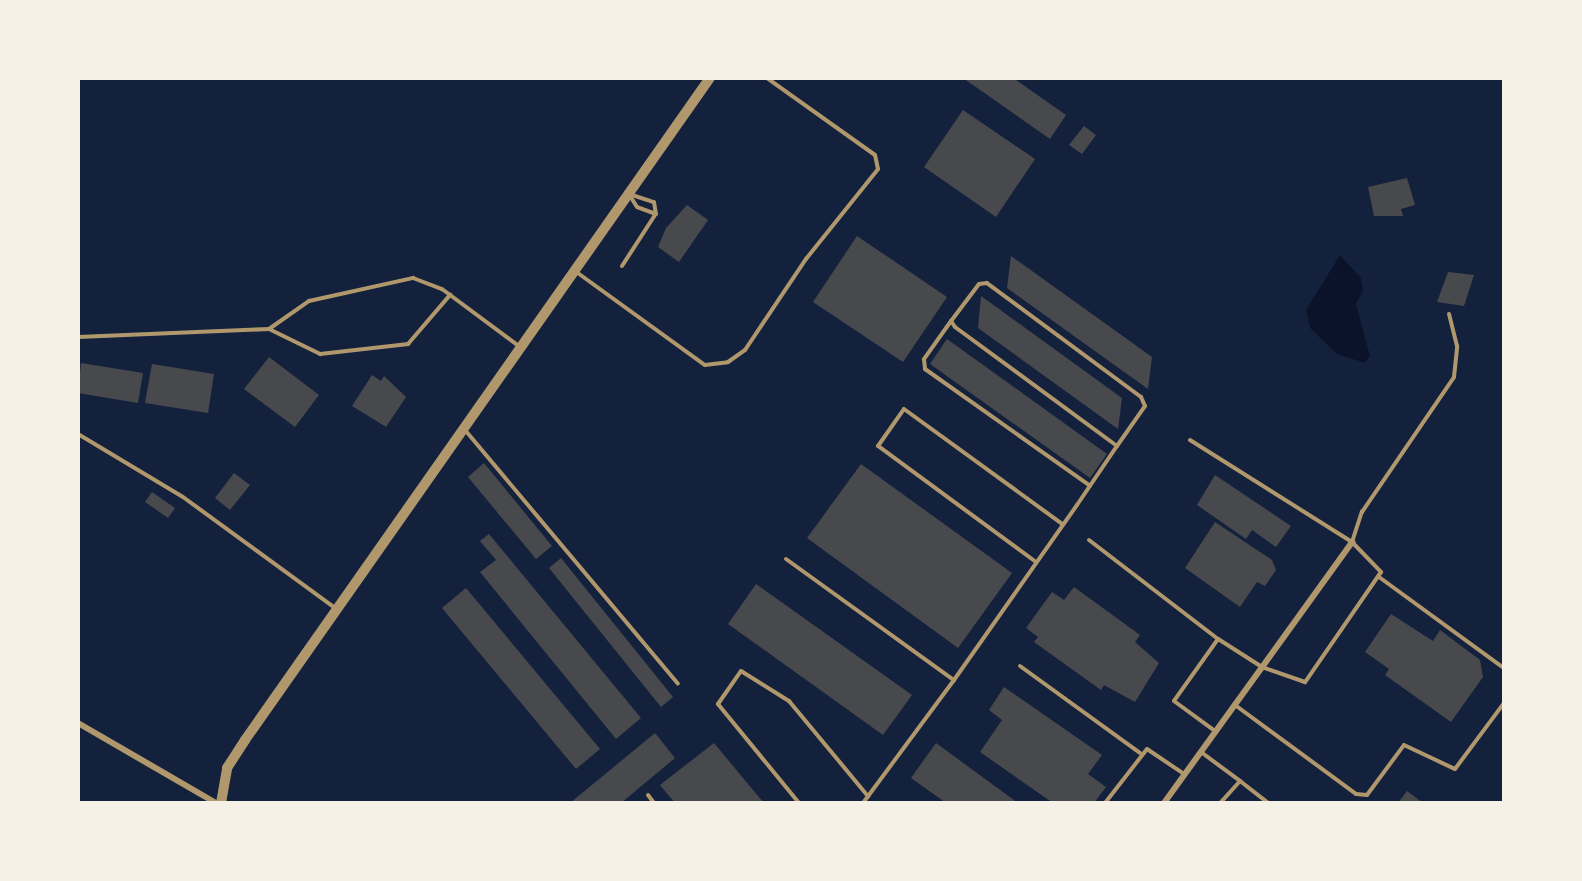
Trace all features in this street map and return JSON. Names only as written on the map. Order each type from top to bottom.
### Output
[{"type":"street","points":[[221,803],[233,757],[465,430],[710,78]]},
{"type":"street","points":[[1164,803],[1352,542]]},
{"type":"street","points":[[78,723],[216,803]]},
{"type":"lane","points":[[575,271],[705,365],[728,362],[745,350],[812,251],[878,169],[875,155],[767,78]]},
{"type":"lane","points":[[630,194],[637,207],[656,214]]},
{"type":"lane","points":[[622,266],[656,214],[654,202],[630,194]]},
{"type":"lane","points":[[270,329],[309,301],[394,279],[428,281],[521,347]]},
{"type":"lane","points":[[863,803],[954,680],[1090,486],[1145,406],[1141,397],[987,283],[979,284],[924,359],[925,369],[1090,486]]},
{"type":"lane","points":[[78,337],[270,329],[320,354],[408,344],[450,295]]},
{"type":"lane","points":[[1352,542],[1362,512],[1454,377],[1457,346],[1449,314]]},
{"type":"lane","points":[[951,321],[1117,446]]},
{"type":"lane","points":[[1036,562],[878,446],[884,437],[904,409],[1062,524]]},
{"type":"lane","points":[[465,430],[678,684]]},
{"type":"lane","points":[[78,434],[183,497],[337,610]]},
{"type":"lane","points":[[1089,540],[1218,639],[1262,667],[1305,682],[1379,577],[1378,567],[1352,542],[1190,440]]},
{"type":"lane","points":[[786,559],[954,680]]},
{"type":"lane","points":[[1379,577],[1504,668]]},
{"type":"lane","points":[[1215,731],[1174,701],[1218,639]]},
{"type":"lane","points":[[1020,666],[1140,753],[1156,753],[1184,774]]},
{"type":"lane","points":[[799,803],[718,704],[741,671],[789,701],[867,796]]},
{"type":"lane","points":[[1234,705],[1356,794],[1367,795],[1404,745],[1455,769],[1504,703]]},
{"type":"lane","points":[[1201,751],[1268,803]]},
{"type":"lane","points":[[1105,803],[1140,753]]},
{"type":"lane","points":[[1220,803],[1240,781]]},
{"type":"lane","points":[[648,795],[654,803]]},
{"type":"water","points":[[1340,255],[1361,278],[1363,290],[1356,304],[1370,356],[1365,363],[1337,354],[1310,328],[1306,310]]},
{"type":"building","points":[[963,78],[1013,78],[1066,115],[1050,139]]},
{"type":"building","points":[[963,110],[1035,159],[996,217],[924,167]]},
{"type":"building","points":[[1084,126],[1096,135],[1082,154],[1069,145]]},
{"type":"building","points":[[1407,178],[1415,205],[1401,209],[1403,216],[1374,216],[1368,187]]},
{"type":"building","points":[[687,205],[708,220],[679,262],[658,247],[666,228]]},
{"type":"building","points":[[857,236],[947,297],[903,362],[813,302]]},
{"type":"building","points":[[1011,256],[1152,357],[1148,389],[1007,288]]},
{"type":"building","points":[[1448,272],[1474,275],[1464,306],[1437,302]]},
{"type":"building","points":[[981,296],[1122,398],[1118,429],[978,328]]},
{"type":"building","points":[[947,339],[1107,454],[1090,478],[930,364]]},
{"type":"building","points":[[269,357],[319,395],[295,427],[244,389]]},
{"type":"building","points":[[81,363],[143,373],[138,403],[78,393]]},
{"type":"building","points":[[152,364],[214,374],[208,413],[145,403]]},
{"type":"building","points":[[372,375],[381,381],[384,376],[406,397],[386,427],[352,406]]},
{"type":"building","points":[[484,463],[552,546],[536,559],[468,477]]},
{"type":"building","points":[[861,464],[1012,573],[958,648],[807,538]]},
{"type":"building","points":[[234,473],[250,485],[230,510],[215,498]]},
{"type":"building","points":[[1215,475],[1291,526],[1276,547],[1252,530],[1246,539],[1197,505]]},
{"type":"building","points":[[152,492],[175,508],[168,518],[145,502]]},
{"type":"building","points":[[1215,522],[1272,560],[1276,570],[1265,586],[1257,582],[1240,607],[1185,568]]},
{"type":"building","points":[[489,534],[641,718],[616,739],[480,572],[496,560],[480,541]]},
{"type":"building","points":[[561,558],[673,697],[661,707],[549,568]]},
{"type":"building","points":[[756,584],[912,695],[883,735],[728,624]]},
{"type":"building","points":[[1074,587],[1140,635],[1135,642],[1159,663],[1135,702],[1104,685],[1101,690],[1034,642],[1038,637],[1026,628],[1052,592],[1064,600]]},
{"type":"building","points":[[466,588],[600,749],[576,769],[442,608]]},
{"type":"building","points":[[1391,614],[1433,641],[1440,630],[1480,660],[1483,677],[1451,722],[1385,675],[1389,669],[1365,652]]},
{"type":"building","points":[[1004,687],[1102,755],[1088,774],[1106,787],[1094,803],[1053,803],[980,752],[1002,720],[989,710]]},
{"type":"building","points":[[655,733],[675,758],[621,803],[570,803]]},
{"type":"building","points":[[714,743],[764,803],[675,803],[660,785]]},
{"type":"building","points":[[936,743],[1018,803],[946,803],[911,778]]},
{"type":"building","points":[[1407,791],[1423,803],[1398,803]]}]
